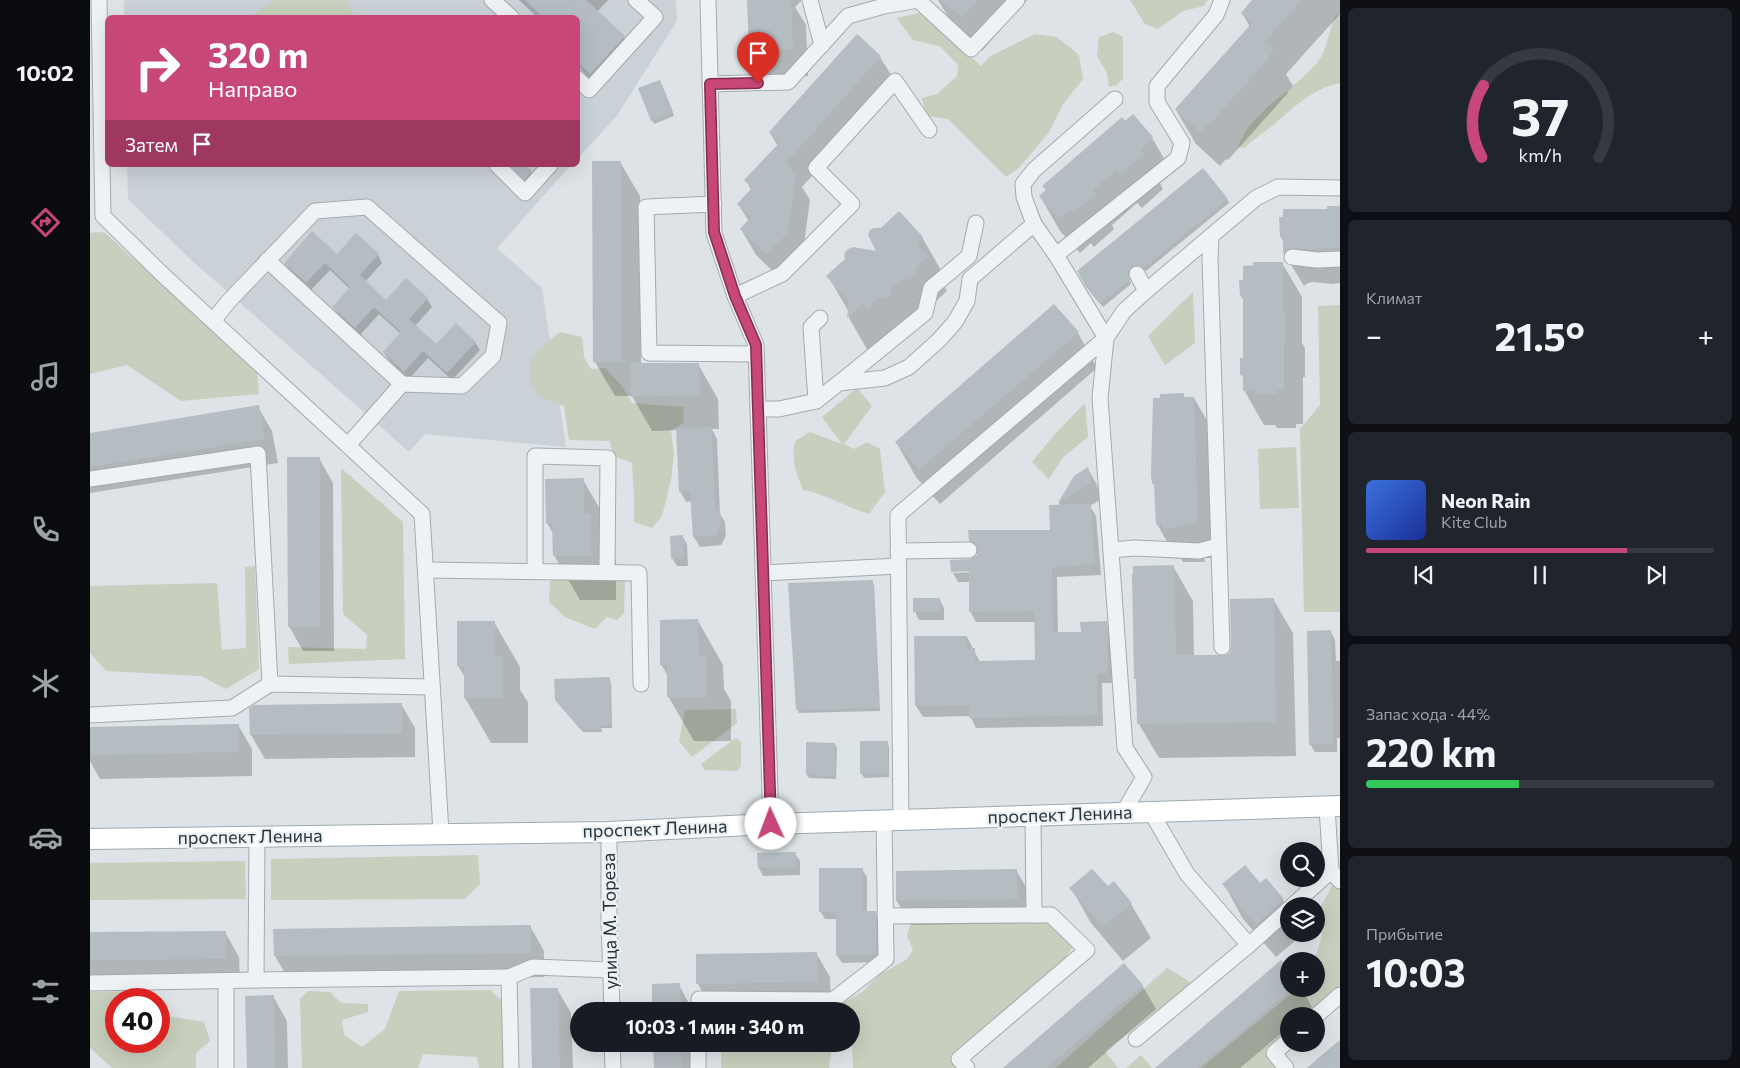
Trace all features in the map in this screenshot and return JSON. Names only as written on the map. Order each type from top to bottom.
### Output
[{"type":"main road","name":"проспект Ленина","points":[[90,840],[441,833],[609,832],[771,824],[1333,806]]},
{"type":"street","points":[[99,0],[96,216],[161,273],[422,514],[441,833]]},
{"type":"street","points":[[492,0],[509,15]]},
{"type":"street","points":[[580,81],[589,90],[655,17],[636,0]]},
{"type":"street","points":[[708,0],[714,232],[735,296],[756,345],[771,824]]},
{"type":"street","points":[[810,0],[822,45]]},
{"type":"street","points":[[710,84],[788,82],[848,16],[884,6],[918,0],[971,49],[1017,0]]},
{"type":"street","points":[[1056,255],[1178,158],[1182,143],[1157,102],[1157,86],[1216,15],[1222,0]]},
{"type":"street","points":[[735,296],[782,274],[852,204],[816,168],[895,81],[929,130]]},
{"type":"street","points":[[1114,99],[1034,170],[1023,184],[1024,197],[1034,224],[1056,255],[1106,338],[1100,398],[1098,475],[1111,550],[1125,748],[1144,777],[1123,813]]},
{"type":"street","points":[[499,167],[525,193],[548,167]]},
{"type":"street","points":[[699,1002],[699,999],[833,1000],[886,959],[885,916],[893,820],[898,515],[1106,338],[1124,311],[1256,198],[1278,188],[1340,188]]},
{"type":"street","points":[[714,204],[646,207],[649,354],[756,354]]},
{"type":"street","points":[[213,321],[228,302],[267,260],[315,211],[367,207],[500,323],[493,356],[462,386],[402,384],[267,260]]},
{"type":"street","points":[[758,409],[779,409],[816,402],[925,313],[931,288],[969,256],[976,223]]},
{"type":"street","points":[[839,383],[884,378],[909,367],[939,340],[955,322],[967,301],[970,279],[1034,224]]},
{"type":"street","points":[[1210,236],[1222,647]]},
{"type":"street","points":[[1292,257],[1317,260],[1340,259]]},
{"type":"street","points":[[1137,274],[1146,291]]},
{"type":"street","points":[[816,402],[811,327],[820,318]]},
{"type":"street","points":[[348,445],[402,384]]},
{"type":"street","points":[[90,479],[258,454],[270,684]]},
{"type":"street","points":[[535,572],[535,456],[608,458],[607,572]]},
{"type":"street","points":[[1111,550],[1135,548],[1199,551],[1218,546]]},
{"type":"street","points":[[763,573],[969,550]]},
{"type":"street","points":[[426,570],[640,573],[641,684]]},
{"type":"street","points":[[90,714],[232,708],[270,684],[432,687]]},
{"type":"street","points":[[1305,897],[1335,876],[1333,806]]},
{"type":"street","points":[[1151,812],[1187,874],[1249,945]]},
{"type":"street","points":[[1033,816],[1034,915]]},
{"type":"street","name":"улица М. Тореза","points":[[609,832],[612,1002]]},
{"type":"street","points":[[256,836],[256,980]]},
{"type":"street","points":[[885,916],[1051,915],[1087,950],[959,1059],[967,1068]]},
{"type":"street","points":[[1136,1039],[1280,917]]},
{"type":"street","points":[[90,983],[509,977],[533,967],[611,970]]},
{"type":"street","points":[[509,977],[512,1068]]},
{"type":"street","points":[[226,981],[226,1068]]},
{"type":"street","points":[[1325,1008],[1340,995]]},
{"type":"street","points":[[1280,1048],[1274,1053],[1286,1068]]},
{"type":"street","points":[[612,1052],[613,1068]]},
{"type":"street","points":[[698,1052],[698,1068]]},
{"type":"shaded area","points":[[124,0],[676,0],[677,21],[616,117],[580,156],[580,15],[124,15]]},
{"type":"shaded area","points":[[127,167],[569,167],[497,248],[542,288],[566,447],[425,434],[409,452],[189,258],[128,199]]},
{"type":"green space","points":[[275,0],[345,0],[355,15],[253,15]]},
{"type":"green space","points":[[1130,0],[1208,0],[1204,6],[1183,11],[1158,29],[1145,24]]},
{"type":"green space","points":[[924,12],[981,66],[989,57],[1035,34],[1057,37],[1079,55],[1083,79],[1063,104],[1049,132],[1019,168],[1006,177],[948,119],[926,116],[922,98],[937,94],[957,76],[958,65],[940,46],[913,40],[897,18]]},
{"type":"green space","points":[[1340,14],[1340,83],[1312,94],[1245,148],[1238,147],[1244,134],[1262,112],[1317,63],[1326,47],[1335,16]]},
{"type":"green space","points":[[1113,32],[1123,37],[1123,79],[1116,85],[1109,87],[1107,73],[1097,56],[1099,37]]},
{"type":"green space","points":[[104,232],[257,371],[259,394],[181,401],[127,365],[90,374],[90,233]]},
{"type":"green space","points":[[1193,292],[1195,343],[1165,365],[1148,336]]},
{"type":"green space","points":[[1340,305],[1340,612],[1304,612],[1300,429],[1320,405],[1318,306]]},
{"type":"green space","points":[[560,332],[582,337],[584,357],[591,369],[605,368],[622,386],[632,403],[683,407],[684,423],[671,430],[674,454],[671,480],[662,516],[652,528],[634,522],[632,463],[613,456],[610,441],[569,440],[564,406],[540,397],[531,385],[529,363],[540,348]]},
{"type":"green space","points":[[857,388],[872,406],[844,444],[854,449],[867,442],[880,449],[885,492],[869,514],[820,494],[803,490],[794,461],[795,441],[810,432],[842,444],[822,417]]},
{"type":"green space","points":[[1085,403],[1088,437],[1063,457],[1049,479],[1032,462],[1055,434]]},
{"type":"green space","points":[[1296,447],[1299,508],[1260,509],[1258,449]]},
{"type":"green space","points":[[341,468],[403,522],[405,659],[289,664],[288,647],[366,649],[367,635],[343,614]]},
{"type":"green space","points":[[255,566],[259,669],[226,689],[201,676],[106,671],[90,653],[90,586],[217,583],[222,650],[246,648],[245,567]]},
{"type":"green space","points":[[613,577],[625,581],[624,613],[617,620],[607,617],[595,629],[565,617],[549,602],[550,581],[562,578]]},
{"type":"green space","points":[[736,709],[737,723],[692,757],[679,741],[685,710]]},
{"type":"green space","points":[[736,738],[741,742],[741,766],[737,771],[705,770],[701,764]]},
{"type":"green space","points":[[478,855],[480,884],[465,899],[271,900],[271,859]]},
{"type":"green space","points":[[245,861],[246,899],[90,900],[90,863]]},
{"type":"green space","points":[[1334,882],[1340,889],[1340,986],[1316,1007],[1280,1007],[1280,1037],[1266,1049],[1282,1068],[1201,1068],[1287,997],[1325,997],[1325,952],[1317,952],[1320,942],[1325,942],[1325,899]]},
{"type":"green space","points":[[1021,921],[1051,923],[1074,945],[1061,965],[951,1057],[960,1068],[853,1068],[852,1052],[860,1052],[860,1002],[845,1002],[862,992],[879,975],[906,960],[913,950],[907,936],[911,922]]},
{"type":"green space","points":[[1167,968],[1192,983],[1105,1051],[1118,1068],[1056,1068]]},
{"type":"green space","points":[[490,990],[501,1000],[505,1068],[479,1068],[477,1057],[423,1054],[418,1068],[302,1068],[300,999],[308,991],[330,992],[341,1003],[368,1004],[368,1012],[342,1020],[344,1035],[362,1047],[385,1029],[399,991]]},
{"type":"green space","points":[[90,992],[105,992],[105,1053],[170,1053],[170,1016],[204,1022],[210,1041],[196,1053],[196,1068],[112,1068],[90,1048]]},
{"type":"green space","points":[[721,1052],[831,1052],[829,1068],[721,1068]]},
{"type":"green space","points":[[1141,1055],[1152,1068],[1126,1068]]},
{"type":"building","points":[[525,0],[586,0],[625,36],[590,74],[580,64],[580,15],[541,15]]},
{"type":"building","points":[[747,0],[791,0],[793,49],[749,51]]},
{"type":"building","points":[[941,0],[977,0],[962,18]]},
{"type":"building","points":[[1252,0],[1302,0],[1264,42],[1274,50],[1269,58],[1208,126],[1206,125],[1200,132],[1175,109],[1252,23],[1241,13]]},
{"type":"building","points":[[857,34],[881,56],[786,163],[796,173],[788,233],[766,254],[740,229],[751,217],[737,204],[752,188],[744,180],[780,142],[769,132]]},
{"type":"building","points":[[660,80],[673,112],[651,121],[638,88]]},
{"type":"building","points":[[1133,114],[1153,137],[1140,149],[1144,154],[1121,174],[1117,169],[1093,190],[1096,194],[1073,213],[1070,210],[1059,219],[1039,196],[1046,190],[1042,186],[1122,117],[1125,121]]},
{"type":"building","points":[[592,161],[621,161],[622,362],[593,362]]},
{"type":"building","points":[[512,167],[528,167],[532,171],[525,179]]},
{"type":"building","points":[[1203,168],[1228,199],[1144,268],[1138,265],[1132,266],[1128,273],[1130,280],[1100,304],[1086,287],[1077,271]]},
{"type":"building","points":[[1327,206],[1340,206],[1340,248],[1313,250],[1293,248],[1283,253],[1283,237],[1280,237],[1279,217],[1283,217],[1283,209],[1327,209]]},
{"type":"building","points":[[899,211],[923,237],[916,243],[928,256],[916,268],[916,273],[913,277],[908,280],[902,279],[891,289],[892,293],[889,296],[885,299],[879,298],[867,309],[863,304],[847,318],[849,302],[826,276],[845,259],[844,254],[848,249],[853,247],[876,251],[868,235],[870,230],[881,228]]},
{"type":"building","points":[[312,231],[337,254],[356,233],[379,254],[360,275],[386,300],[406,278],[428,298],[409,319],[436,344],[456,323],[476,342],[447,373],[423,351],[404,372],[383,352],[401,332],[374,307],[355,328],[332,307],[350,287],[325,263],[306,283],[284,263]]},
{"type":"building","points":[[1253,262],[1283,262],[1283,312],[1286,312],[1284,390],[1277,390],[1277,394],[1255,394],[1255,391],[1243,391],[1243,375],[1240,375],[1240,358],[1243,358],[1243,296],[1240,296],[1239,280],[1243,280],[1243,266],[1254,265]]},
{"type":"building","points":[[1054,304],[1079,332],[919,470],[895,442]]},
{"type":"building","points":[[630,363],[699,363],[700,395],[631,397]]},
{"type":"building","points":[[1184,393],[1184,397],[1194,397],[1198,523],[1185,524],[1185,527],[1162,528],[1162,524],[1156,525],[1154,485],[1151,476],[1153,398],[1160,398],[1160,394]]},
{"type":"building","points":[[259,405],[265,439],[90,467],[90,433]]},
{"type":"building","points":[[712,427],[715,511],[720,511],[721,525],[715,536],[693,537],[690,491],[679,492],[676,428]]},
{"type":"building","points":[[287,457],[320,457],[320,627],[288,627]]},
{"type":"building","points":[[1088,467],[1092,483],[1058,503],[1074,476]]},
{"type":"building","points":[[584,478],[584,514],[591,514],[591,556],[553,556],[552,523],[546,524],[545,479]]},
{"type":"building","points":[[1091,504],[1095,564],[1052,567],[1053,632],[1081,632],[1080,622],[1107,621],[1108,673],[1097,673],[1098,715],[969,718],[969,705],[915,706],[914,636],[967,636],[967,649],[975,648],[975,661],[1035,660],[1034,611],[969,612],[969,571],[951,572],[950,560],[970,559],[977,555],[977,546],[974,542],[969,541],[968,530],[1050,530],[1049,505]]},
{"type":"building","points":[[683,535],[684,558],[671,559],[670,536]]},
{"type":"building","points":[[1174,565],[1176,655],[1226,655],[1230,652],[1231,647],[1230,599],[1274,598],[1276,722],[1137,724],[1136,679],[1134,679],[1133,566]]},
{"type":"building","points":[[873,580],[879,708],[796,710],[788,583]]},
{"type":"building","points":[[913,598],[940,598],[940,612],[913,612]]},
{"type":"building","points":[[698,619],[699,655],[706,655],[706,697],[667,697],[667,664],[660,665],[660,620]]},
{"type":"building","points":[[457,621],[495,621],[495,656],[503,656],[503,698],[464,698],[464,666],[457,666]]},
{"type":"building","points":[[1331,630],[1334,744],[1309,745],[1307,631]]},
{"type":"building","points":[[610,677],[610,725],[600,725],[601,729],[580,729],[555,700],[554,679]]},
{"type":"building","points":[[402,703],[402,733],[250,735],[249,708],[254,705]]},
{"type":"building","points":[[239,724],[239,752],[90,755],[90,727]]},
{"type":"building","points":[[860,741],[888,741],[888,774],[860,774]]},
{"type":"building","points":[[806,742],[835,743],[835,776],[806,775]]},
{"type":"building","points":[[796,852],[796,867],[758,868],[757,853]]},
{"type":"building","points":[[1245,865],[1260,883],[1266,878],[1282,897],[1280,897],[1280,903],[1256,924],[1222,884]]},
{"type":"building","points":[[819,868],[863,868],[863,911],[876,911],[876,955],[836,955],[836,912],[819,912]]},
{"type":"building","points":[[1017,869],[1018,899],[896,901],[896,871]]},
{"type":"building","points":[[1092,869],[1108,886],[1114,881],[1132,903],[1103,927],[1069,888]]},
{"type":"building","points":[[531,925],[531,953],[274,956],[273,929]]},
{"type":"building","points":[[226,931],[226,959],[90,960],[90,932]]},
{"type":"building","points":[[817,952],[818,982],[696,984],[696,954]]},
{"type":"building","points":[[1280,961],[1280,997],[1282,997],[1198,1068],[1155,1068]]},
{"type":"building","points":[[1124,963],[1143,985],[1047,1068],[1003,1068]]},
{"type":"building","points":[[680,983],[681,1002],[652,1002],[652,984]]},
{"type":"building","points":[[530,988],[558,988],[560,1068],[532,1068]]},
{"type":"building","points":[[274,995],[275,1068],[247,1068],[245,996]]},
{"type":"building","points":[[1340,1040],[1340,1068],[1307,1068],[1330,1048]]},
{"type":"building","points":[[653,1052],[681,1052],[682,1068],[654,1068]]},
{"type":"route","points":[[758,83],[710,84],[714,232],[735,296],[756,345],[771,824]]}]
